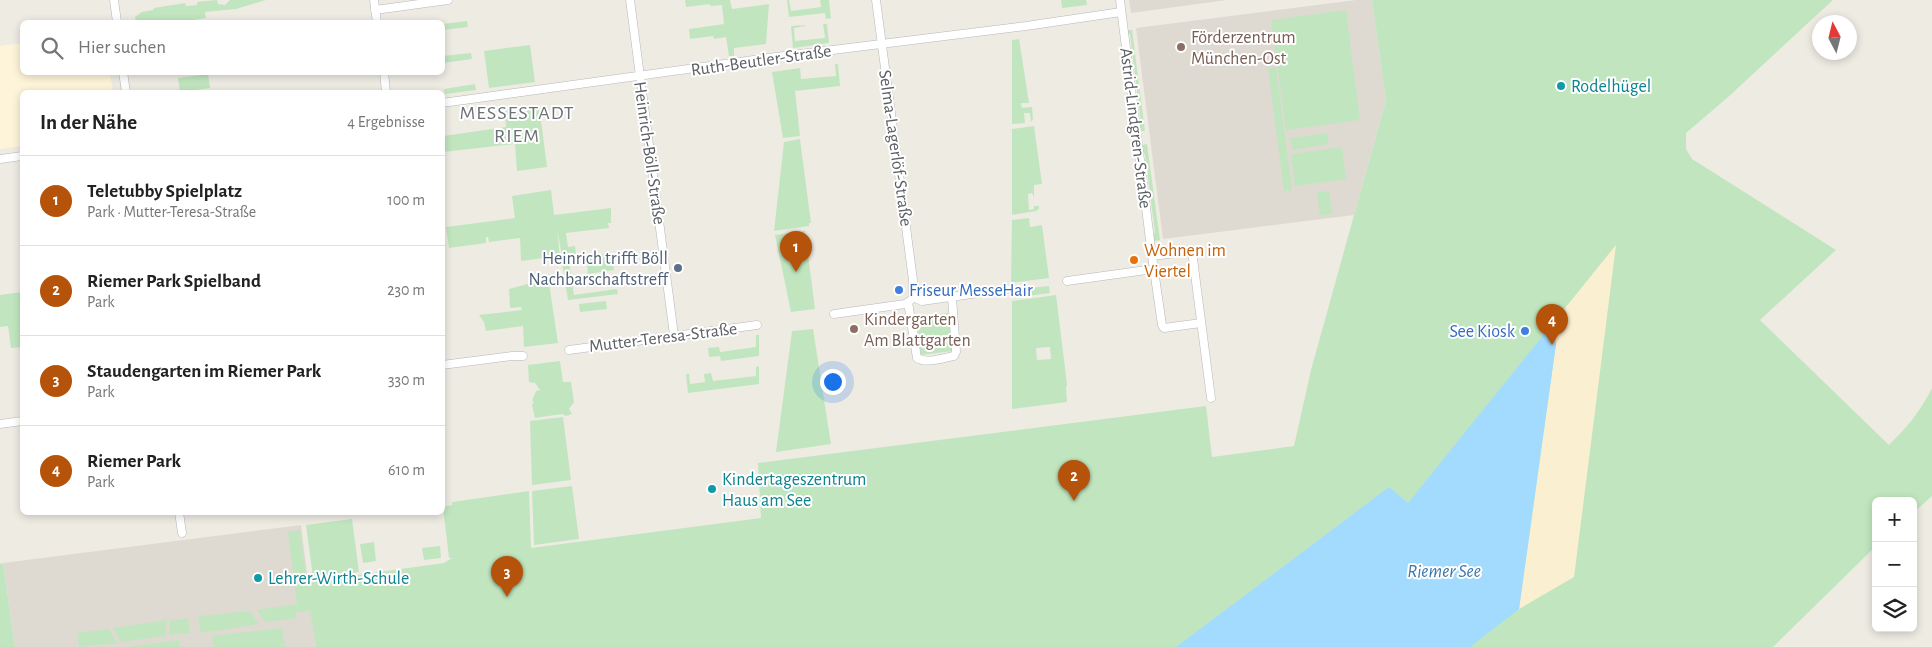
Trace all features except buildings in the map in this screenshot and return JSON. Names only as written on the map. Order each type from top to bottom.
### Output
[{"type":"street","points":[[114,0],[117,20]]},
{"type":"street","points":[[374,0],[377,20]]},
{"type":"street","points":[[375,10],[448,0]]},
{"type":"street","name":"Heinrich-Böll-Straße","points":[[630,0],[674,335]]},
{"type":"street","name":"Selma-Lagerlöf-Straße","points":[[876,0],[914,280],[911,299],[917,358],[922,361],[954,356],[956,352],[952,297]]},
{"type":"street","name":"Astrid-Lindgren-Straße","points":[[1120,0],[1162,325],[1164,328],[1201,323]]},
{"type":"street","name":"Ruth-Beutler-Straße","points":[[445,103],[1121,12]]},
{"type":"street","points":[[123,75],[126,90]]},
{"type":"street","points":[[384,75],[386,90]]},
{"type":"street","points":[[0,159],[20,156]]},
{"type":"street","points":[[1152,256],[1192,251],[1211,398]]},
{"type":"street","points":[[1067,281],[1154,269]]},
{"type":"street","points":[[834,314],[911,299],[922,301],[1007,289]]},
{"type":"street","name":"Mutter-Teresa-Straße","points":[[569,350],[757,325]]},
{"type":"street","points":[[445,365],[523,356]]},
{"type":"street","points":[[0,424],[20,421]]},
{"type":"street","points":[[180,515],[182,533]]},
{"type":"shaded area","points":[[1129,0],[1227,0],[1131,13]]},
{"type":"shaded area","points":[[1356,0],[1372,0],[1386,100],[1354,215],[1163,239],[1136,28]]},
{"type":"shaded area","points":[[20,43],[20,75],[110,75],[113,90],[20,90],[20,146],[0,149],[0,46]]},
{"type":"shaded area","points":[[301,525],[316,647],[15,647],[3,563]]},
{"type":"green space","points":[[217,0],[218,4],[225,5],[230,0],[266,0],[236,9],[205,12],[206,18],[194,20],[136,20],[135,17],[142,12],[153,10],[154,8],[185,3],[186,6],[197,5],[197,2]]},
{"type":"green space","points":[[685,0],[730,0],[732,9],[769,4],[766,44],[734,48],[734,56],[729,56],[726,37],[714,39],[713,36],[690,39],[689,29],[724,24],[722,5],[710,6],[710,4],[686,7]]},
{"type":"green space","points":[[787,0],[789,0],[791,11],[821,7],[820,0],[829,0],[831,18],[826,19],[825,13],[789,17]]},
{"type":"green space","points":[[1061,0],[1086,0],[1087,5],[1062,8]]},
{"type":"green space","points":[[1372,0],[1833,0],[1817,15],[1812,15],[1812,19],[1686,133],[1686,149],[1692,159],[1836,250],[1760,320],[1889,445],[1913,418],[1932,388],[1932,496],[1917,509],[1917,497],[1872,497],[1872,550],[1773,647],[316,647],[310,611],[296,612],[297,618],[265,622],[257,610],[297,604],[288,532],[300,530],[307,582],[444,563],[452,558],[449,558],[444,515],[445,507],[452,505],[452,502],[529,491],[531,548],[761,518],[758,463],[1206,406],[1212,457],[1294,446],[1311,370],[1386,100]]},
{"type":"green space","points":[[1346,10],[1360,120],[1286,130],[1271,20]]},
{"type":"green space","points":[[467,21],[468,27],[445,30],[445,24]]},
{"type":"green space","points":[[823,24],[827,24],[829,43],[793,48],[791,26],[805,25],[794,28],[795,41],[825,38]]},
{"type":"green space","points":[[1126,30],[1132,30],[1145,131],[1140,131],[1139,124],[1141,123],[1130,34],[1127,34]]},
{"type":"green space","points":[[1019,39],[1029,103],[1021,103],[1022,108],[1032,107],[1033,119],[1031,122],[1030,113],[1024,113],[1025,123],[1012,124],[1012,40]]},
{"type":"green space","points":[[530,45],[535,82],[489,88],[484,51]]},
{"type":"green space","points":[[471,53],[472,59],[445,63],[445,56]]},
{"type":"green space","points":[[835,64],[838,64],[840,86],[795,91],[800,136],[783,138],[772,72],[800,68],[801,79],[836,76]]},
{"type":"green space","points":[[1276,67],[1292,190],[1284,191],[1268,68]]},
{"type":"green space","points":[[208,75],[210,88],[180,90],[178,78]]},
{"type":"green space","points":[[475,84],[476,90],[445,94],[444,89]]},
{"type":"green space","points":[[539,105],[547,167],[517,171],[515,144],[445,152],[445,136],[506,127],[505,107]]},
{"type":"green space","points":[[1034,126],[1042,184],[1034,185],[1034,197],[1032,193],[1028,194],[1029,210],[1034,209],[1034,206],[1039,206],[1039,209],[1012,215],[1012,129]]},
{"type":"green space","points":[[1327,133],[1329,144],[1292,150],[1290,138]]},
{"type":"green space","points":[[800,139],[811,223],[809,223],[809,226],[774,231],[784,142]]},
{"type":"green space","points":[[1147,144],[1160,240],[1154,241],[1153,234],[1155,233],[1145,154],[1143,154],[1141,145]]},
{"type":"green space","points":[[1342,147],[1346,179],[1295,186],[1291,154]]},
{"type":"green space","points":[[551,190],[554,215],[611,208],[609,228],[566,233],[568,247],[575,246],[576,254],[562,256],[557,229],[560,256],[521,261],[520,238],[489,242],[488,237],[486,237],[486,243],[449,248],[446,227],[515,218],[512,196]]},
{"type":"green space","points":[[1329,191],[1332,214],[1320,216],[1317,192]]},
{"type":"green space","points":[[1029,218],[1030,227],[1042,225],[1049,278],[1011,283],[1012,220]]},
{"type":"green space","points":[[805,231],[815,309],[791,312],[775,235]]},
{"type":"green space","points":[[612,253],[614,270],[588,274],[586,256]]},
{"type":"green space","points":[[562,262],[569,262],[574,295],[617,289],[618,294],[568,300]]},
{"type":"green space","points":[[531,278],[543,278],[549,283],[558,343],[524,347],[523,326],[486,331],[484,322],[479,315],[522,310],[521,307],[510,308],[509,289],[531,283]]},
{"type":"green space","points":[[1049,286],[1050,293],[1013,298],[1012,290]]},
{"type":"green space","points":[[20,292],[20,347],[11,348],[8,326],[0,327],[0,295]]},
{"type":"green space","points":[[1056,295],[1067,384],[1067,402],[1012,409],[1012,301]],"holes":[[[1050,347],[1051,359],[1037,360],[1036,348]]]},
{"type":"green space","points":[[606,301],[607,309],[580,312],[579,304]]},
{"type":"green space","points":[[948,313],[953,351],[921,355],[916,317]]},
{"type":"green space","points":[[813,329],[831,444],[776,452],[792,331]]},
{"type":"green space","points":[[756,335],[759,335],[759,356],[721,361],[720,356],[709,357],[708,348],[719,347],[720,352],[756,347]]},
{"type":"green space","points":[[560,361],[563,382],[571,382],[574,402],[569,409],[572,414],[535,418],[532,405],[534,402],[532,401],[536,391],[540,390],[535,383],[529,382],[528,365]]},
{"type":"green space","points":[[759,366],[759,384],[688,393],[686,374],[689,374],[690,384],[705,382],[704,374],[711,373],[713,381],[756,376],[756,367]]},
{"type":"green space","points":[[563,417],[571,480],[532,485],[530,421]]},
{"type":"green space","points":[[572,486],[579,539],[534,545],[532,491]]},
{"type":"green space","points":[[352,519],[359,572],[313,578],[306,525]]},
{"type":"green space","points":[[374,542],[376,561],[363,563],[360,544]]},
{"type":"green space","points":[[440,546],[441,558],[424,560],[422,548]]},
{"type":"green space","points":[[3,563],[15,647],[0,647],[0,564]]},
{"type":"green space","points":[[250,611],[259,624],[201,633],[198,616]]},
{"type":"green space","points":[[188,618],[190,633],[169,635],[170,621]]},
{"type":"green space","points":[[167,620],[165,636],[121,642],[113,628]]},
{"type":"green space","points":[[282,628],[285,647],[213,647],[212,636]]},
{"type":"green space","points":[[109,629],[117,643],[79,647],[77,633]]},
{"type":"green space","points":[[179,640],[180,647],[127,647]]},
{"type":"sand","points":[[1616,245],[1574,577],[1519,609],[1556,344],[1554,334],[1549,328]]},
{"type":"water","name":"Riemer See","points":[[1549,328],[1554,334],[1556,344],[1519,609],[1470,647],[1176,647],[1389,487],[1408,503]]},
{"type":"place","name":"Förderzentrum München-Ost","points":[[1181,47]]},
{"type":"place","name":"Rodelhügel","points":[[1561,86]]},
{"type":"place","name":"Wohnen im Viertel","points":[[1134,260]]},
{"type":"place","name":"Heinrich trifft Böll Nachbarschaftstreff","points":[[678,268]]},
{"type":"place","name":"Teletubby Spielplatz","points":[[796,272]]},
{"type":"place","name":"Friseur MesseHair","points":[[899,290]]},
{"type":"place","name":"Kindergarten Am Blattgarten","points":[[854,329]]},
{"type":"place","name":"See Kiosk","points":[[1525,331]]},
{"type":"place","name":"Riemer Park","points":[[1552,345]]},
{"type":"place","name":"Kindertageszentrum Haus am See","points":[[712,489]]},
{"type":"place","name":"Riemer Park Spielband","points":[[1074,501]]},
{"type":"place","name":"Lehrer-Wirth-Schule","points":[[258,578]]},
{"type":"place","name":"Staudengarten im Riemer Park","points":[[507,597]]},
{"type":"district","name":"MESSESTADT RIEM","points":[[517,124]]}]
